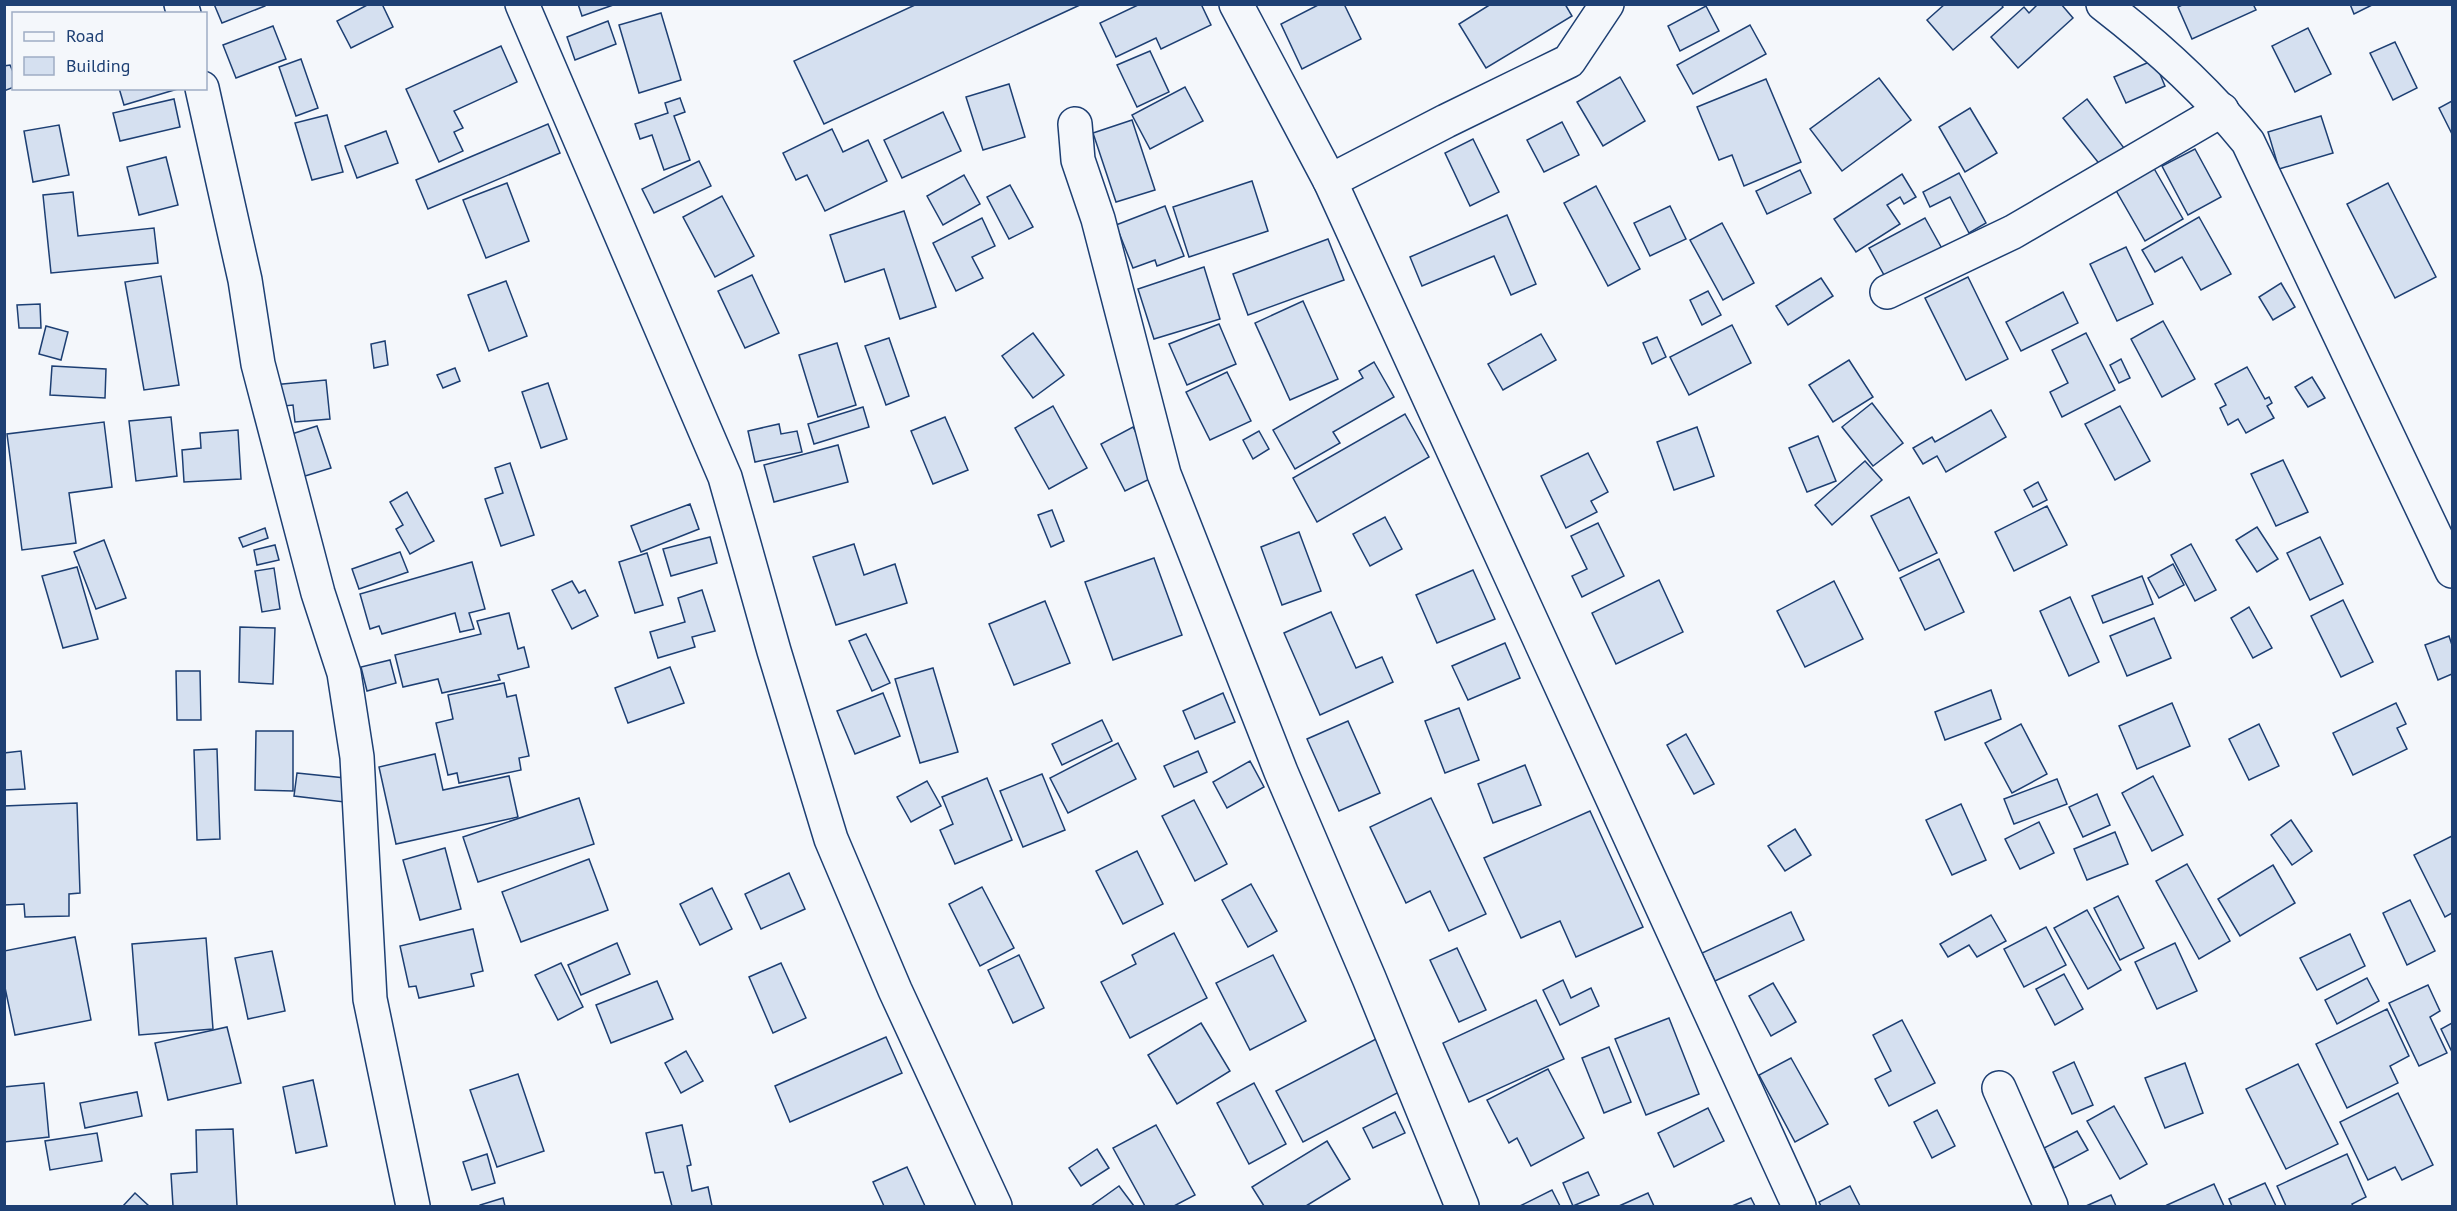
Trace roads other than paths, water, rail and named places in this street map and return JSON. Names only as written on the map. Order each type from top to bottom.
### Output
[{"type":"street","points":[[522,4],[725,477],[831,840],[895,990],[996,1206]]},
{"type":"street","points":[[1236,4],[1330,181],[1771,1140],[1799,1206]]},
{"type":"street","points":[[1330,181],[1569,61],[1607,4]]},
{"type":"street","points":[[2103,4],[2149,40],[2222,110],[2248,142],[2452,571]]},
{"type":"street","points":[[202,90],[246,280],[258,364],[318,593],[344,673],[357,757],[370,999],[413,1206]]},
{"type":"street","points":[[1887,292],[2013,232],[2222,110]]},
{"type":"street","points":[[1075,124],[1078,160],[1098,219],[1164,474],[1281,772],[1369,978],[1462,1206]]},
{"type":"street","points":[[2000,1088],[2051,1206]]}]
